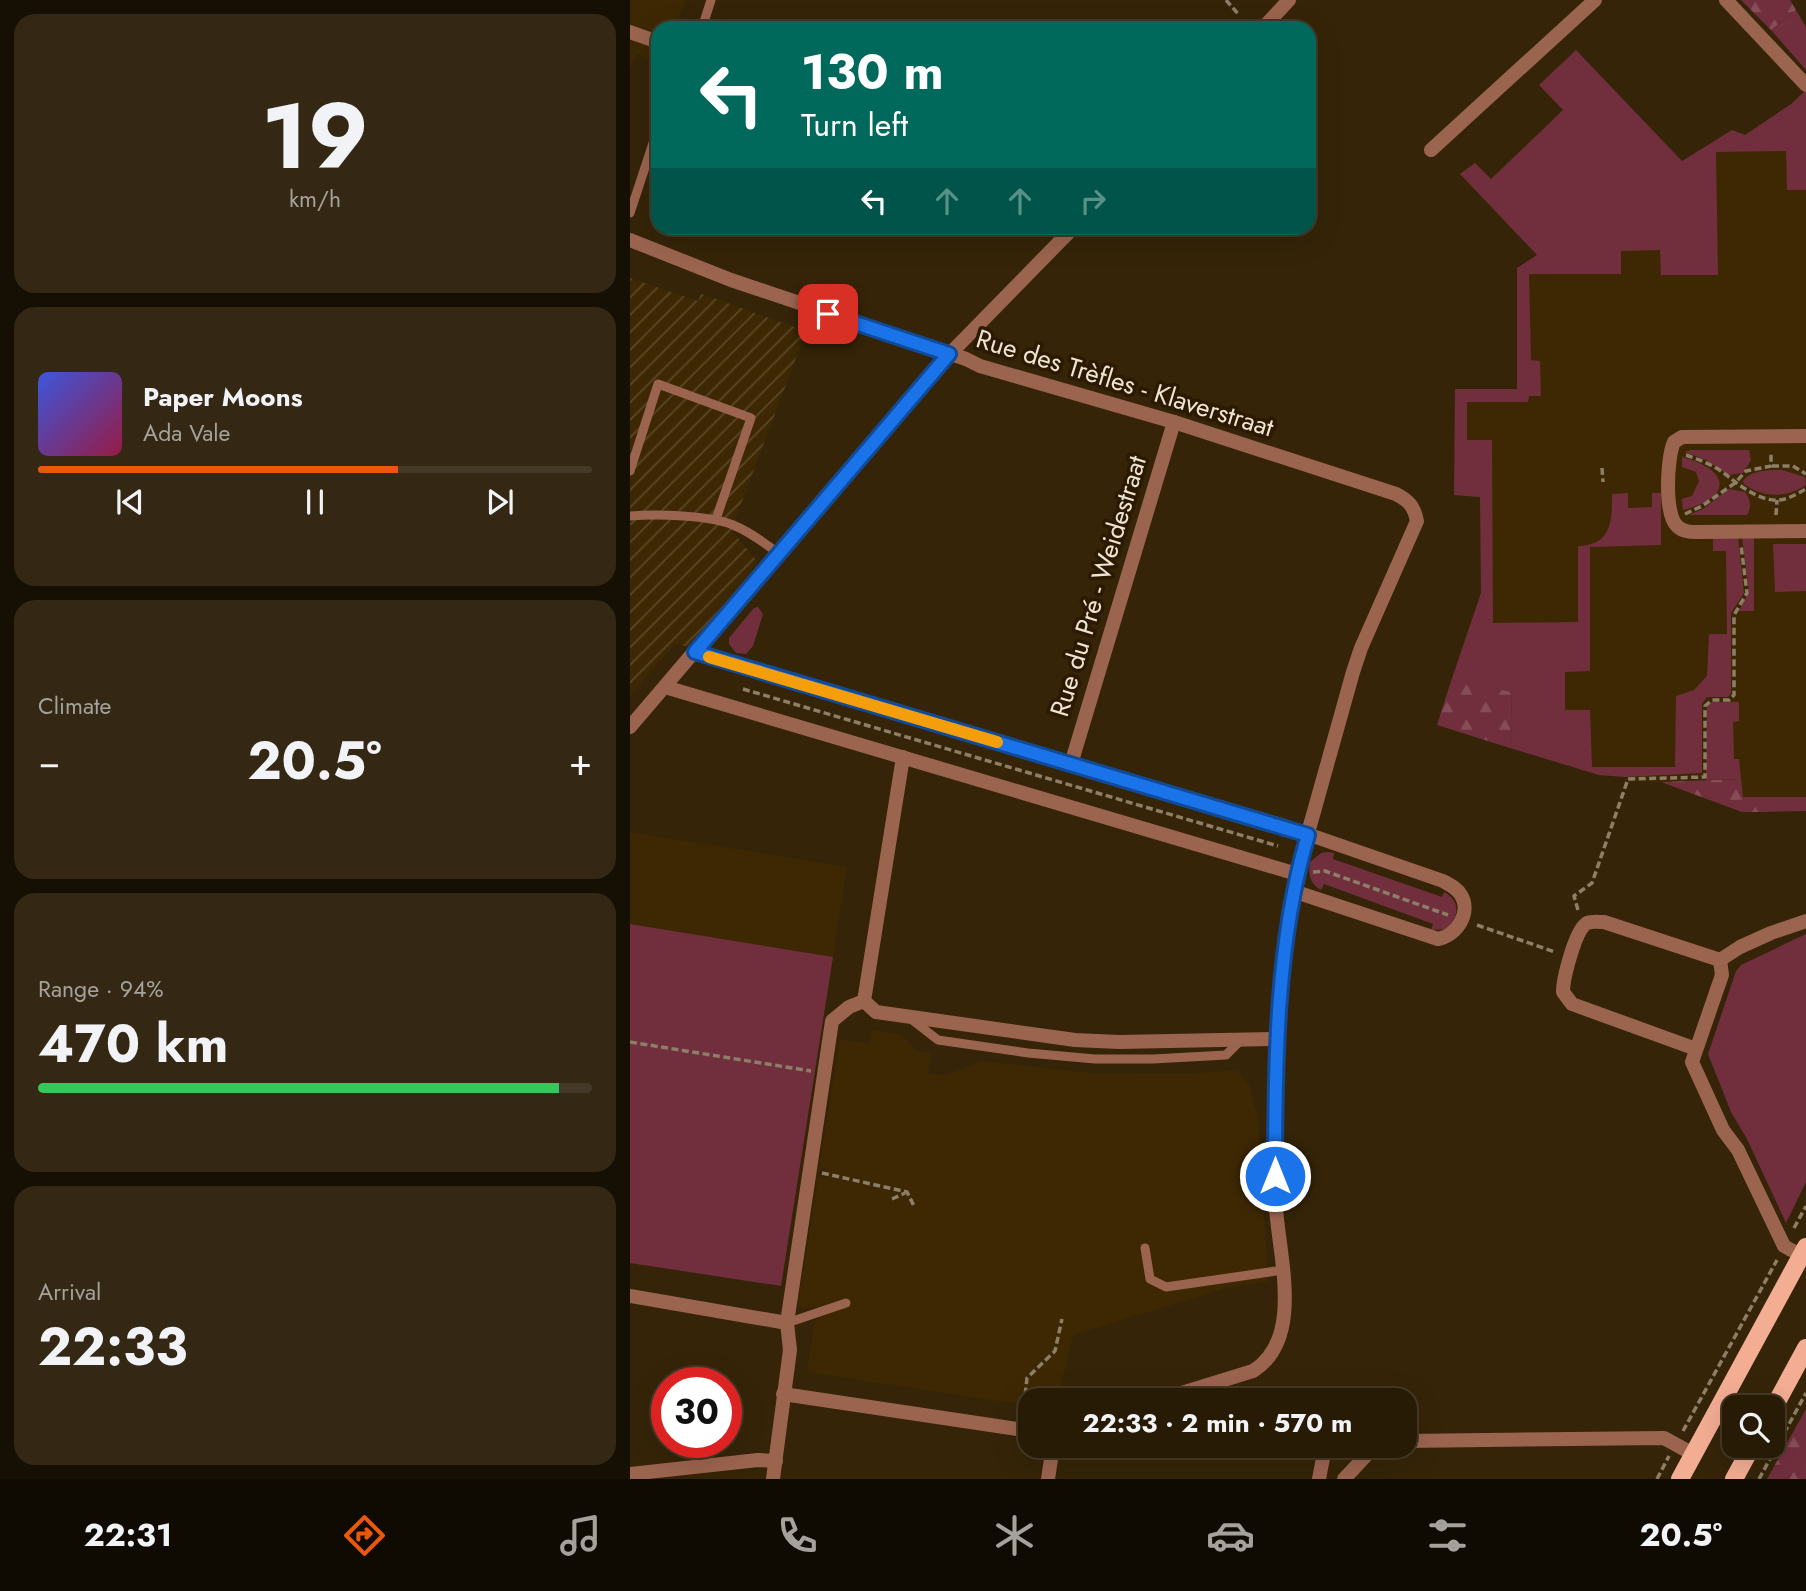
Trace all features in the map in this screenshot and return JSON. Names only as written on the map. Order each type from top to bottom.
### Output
[{"type":"main road","points":[[1679,1479],[1804,1252]]},
{"type":"main road","points":[[1781,1395],[1806,1348]]},
{"type":"main road","points":[[1734,1479],[1745,1458]]},
{"type":"street","points":[[1270,21],[1289,0]]},
{"type":"street","points":[[1431,150],[1595,0]]},
{"type":"street","points":[[1726,0],[1806,85]]},
{"type":"street","points":[[630,32],[651,40]]},
{"type":"street","points":[[630,727],[949,354],[1066,235]]},
{"type":"street","name":"Rue des Trèfles - Klaverstraat","points":[[630,240],[731,280],[980,366],[1174,422],[1396,494],[1409,501],[1415,510],[1417,521],[1361,648],[1308,835]]},
{"type":"street","name":"Rue du Pré - Weidestraat","points":[[1071,764],[1174,422]]},
{"type":"street","points":[[1806,436],[1682,437],[1674,442],[1670,450],[1670,512],[1676,526],[1689,532],[1806,531]]},
{"type":"street","points":[[695,652],[1308,835],[1443,881],[1456,888],[1462,896],[1464,909],[1457,931],[1446,938],[1438,939],[1293,891]]},
{"type":"street","points":[[665,687],[1304,873]]},
{"type":"street","points":[[864,1001],[903,757]]},
{"type":"street","points":[[1201,1388],[1233,1379],[1264,1365],[1276,1347],[1286,1312],[1275,1197],[1275,1113],[1293,891],[1304,873],[1308,835]]},
{"type":"street","points":[[1720,960],[1761,937],[1806,921]]},
{"type":"street","points":[[1696,1049],[1572,1004],[1563,992],[1563,983],[1580,930],[1587,923],[1604,922],[1720,960]]},
{"type":"street","points":[[1720,960],[1722,975],[1692,1062],[1723,1130],[1738,1150],[1784,1246],[1804,1252]]},
{"type":"street","points":[[864,1001],[876,1012],[1075,1040],[1119,1042],[1279,1039]]},
{"type":"street","points":[[773,1479],[790,1350],[787,1323],[832,1021],[849,1007],[864,1001]]},
{"type":"street","points":[[630,1296],[787,1323]]},
{"type":"street","points":[[783,1394],[1018,1429]]},
{"type":"street","points":[[1417,1441],[1664,1438],[1693,1454]]},
{"type":"street","points":[[1048,1479],[1051,1458]]},
{"type":"street","points":[[1319,1479],[1323,1458]]},
{"type":"street","points":[[1344,1479],[1364,1458]]},
{"type":"street","points":[[630,1474],[758,1460],[776,1461]]},
{"type":"lane","points":[[704,21],[711,0]]},
{"type":"lane","points":[[630,213],[651,149]]},
{"type":"lane","points":[[630,471],[658,384],[751,418],[716,519]]},
{"type":"lane","points":[[630,516],[716,519],[762,541],[779,554]]},
{"type":"lane","points":[[1145,1248],[1150,1279],[1166,1287],[1283,1270]]},
{"type":"lane","points":[[787,1323],[846,1303]]},
{"type":"path","points":[[1226,0],[1239,15]]},
{"type":"path","points":[[1771,466],[1774,436]]},
{"type":"path","points":[[1679,462],[1684,451],[1706,462],[1743,489],[1777,500],[1806,489]]},
{"type":"path","points":[[1692,518],[1682,512],[1702,506],[1746,471],[1771,466],[1793,466],[1806,474]]},
{"type":"path","points":[[1602,468],[1602,482]]},
{"type":"path","points":[[1776,518],[1786,518]]},
{"type":"path","points":[[1573,920],[1578,911],[1574,896],[1592,883],[1628,779],[1705,776],[1704,706],[1712,700],[1729,699],[1734,695],[1734,615],[1747,593],[1740,532]]},
{"type":"path","points":[[746,682],[743,690],[1278,846]]},
{"type":"path","points":[[937,754],[941,740]]},
{"type":"path","points":[[1096,800],[1100,786]]},
{"type":"path","points":[[1276,853],[1280,839]]},
{"type":"path","points":[[1304,873],[1325,871],[1457,918]]},
{"type":"path","points":[[1482,926],[1552,951]]},
{"type":"path","points":[[630,1042],[825,1073]]},
{"type":"path","points":[[810,1171],[907,1192]]},
{"type":"path","points":[[892,1199],[907,1192]]},
{"type":"path","points":[[907,1192],[914,1206]]},
{"type":"path","points":[[1657,1479],[1806,1206]]},
{"type":"path","points":[[1026,1388],[1027,1378],[1055,1351],[1062,1319]]},
{"type":"path","points":[[1759,1479],[1806,1393]]},
{"type":"shaded area","points":[[630,0],[685,0],[678,21],[651,21],[651,60],[637,54],[630,69]]},
{"type":"shaded area","points":[[1791,104],[1806,124],[1806,811],[1742,812],[1661,782],[1623,782],[1625,777],[1599,775],[1437,725],[1481,593],[1480,497],[1454,495],[1455,389],[1517,389],[1517,268],[1732,130],[1745,135]]},
{"type":"shaded area","points":[[630,278],[698,301],[701,294],[708,296],[797,328],[795,333],[804,337],[733,525],[732,531],[758,562],[688,647],[675,644],[630,696]]},
{"type":"shaded area","points":[[630,832],[847,867],[833,957],[630,924]]},
{"type":"shaded area","points":[[872,1030],[902,1035],[915,1050],[931,1053],[928,1073],[937,1075],[946,1075],[982,1061],[1091,1073],[1185,1074],[1237,1070],[1250,1086],[1258,1119],[1268,1281],[1227,1288],[1073,1335],[1061,1388],[1018,1388],[1018,1404],[807,1372],[814,1322],[820,1319],[814,1306],[798,1306],[818,1177],[827,1178],[828,1170],[819,1168],[840,1039],[870,1044]]},
{"type":"green space","points":[[1741,0],[1790,0],[1796,10],[1771,30]]},
{"type":"green space","points":[[1796,10],[1806,27],[1806,70],[1771,30]]},
{"type":"green space","points":[[1576,50],[1682,161],[1732,130],[1745,135],[1791,104],[1806,90],[1806,190],[1787,190],[1786,151],[1716,152],[1718,275],[1661,275],[1660,250],[1621,251],[1621,274],[1529,274],[1531,360],[1540,361],[1541,396],[1529,396],[1528,402],[1467,402],[1467,440],[1492,440],[1493,623],[1578,622],[1578,546],[1598,541],[1608,530],[1612,494],[1628,493],[1628,508],[1652,507],[1652,493],[1661,493],[1661,545],[1590,547],[1590,671],[1565,672],[1565,710],[1590,710],[1592,767],[1675,767],[1676,696],[1694,690],[1707,676],[1709,634],[1727,634],[1726,551],[1713,551],[1713,538],[1738,537],[1744,593],[1731,613],[1731,693],[1728,697],[1707,697],[1702,704],[1702,773],[1625,777],[1599,775],[1510,748],[1512,693],[1451,681],[1481,593],[1480,497],[1454,495],[1455,389],[1517,389],[1517,268],[1537,255],[1460,174],[1475,163],[1491,179],[1563,110],[1539,85]]},
{"type":"green space","points":[[1749,450],[1751,460],[1743,473],[1728,475],[1706,460],[1685,452]]},
{"type":"green space","points":[[1682,457],[1710,469],[1720,484],[1718,491],[1711,498],[1683,510],[1682,499],[1692,496],[1699,481],[1696,472],[1682,467]]},
{"type":"green space","points":[[1782,470],[1805,477],[1806,485],[1775,495],[1751,489],[1743,481],[1755,473]]},
{"type":"green space","points":[[1729,489],[1745,492],[1750,504],[1747,515],[1689,515],[1703,509]]},
{"type":"green space","points":[[1754,536],[1754,611],[1739,611],[1749,592],[1742,537]]},
{"type":"green space","points":[[1773,544],[1806,544],[1806,591],[1775,592]]},
{"type":"green space","points":[[758,607],[763,614],[753,646],[746,654],[736,653],[729,644],[729,638],[754,608]]},
{"type":"green space","points":[[1451,681],[1512,692],[1510,748],[1437,725]]},
{"type":"green space","points":[[1712,702],[1739,702],[1739,721],[1733,722],[1734,759],[1739,759],[1741,779],[1706,780],[1707,706]]},
{"type":"green space","points":[[1741,779],[1743,797],[1761,797],[1761,812],[1742,812],[1661,782]]},
{"type":"green space","points":[[1761,797],[1806,797],[1806,811],[1761,812]]},
{"type":"green space","points":[[1321,853],[1334,853],[1333,859],[1442,897],[1444,892],[1456,904],[1454,919],[1447,929],[1431,930],[1433,924],[1324,884],[1321,890],[1314,885],[1311,878],[1310,862]]},
{"type":"green space","points":[[630,924],[833,957],[781,1286],[630,1263]]},
{"type":"green space","points":[[1806,934],[1806,1182],[1786,1223],[1747,1139],[1731,1112],[1708,1054],[1736,971],[1741,965]]},
{"type":"green space","points":[[1806,1409],[1806,1479],[1767,1479],[1779,1458],[1785,1458],[1785,1447]]},
{"type":"slow traffic","points":[[709,657],[997,742]]},
{"type":"route","points":[[828,314],[949,354],[695,652],[1308,835],[1293,891],[1279,1021],[1275,1176]]}]
